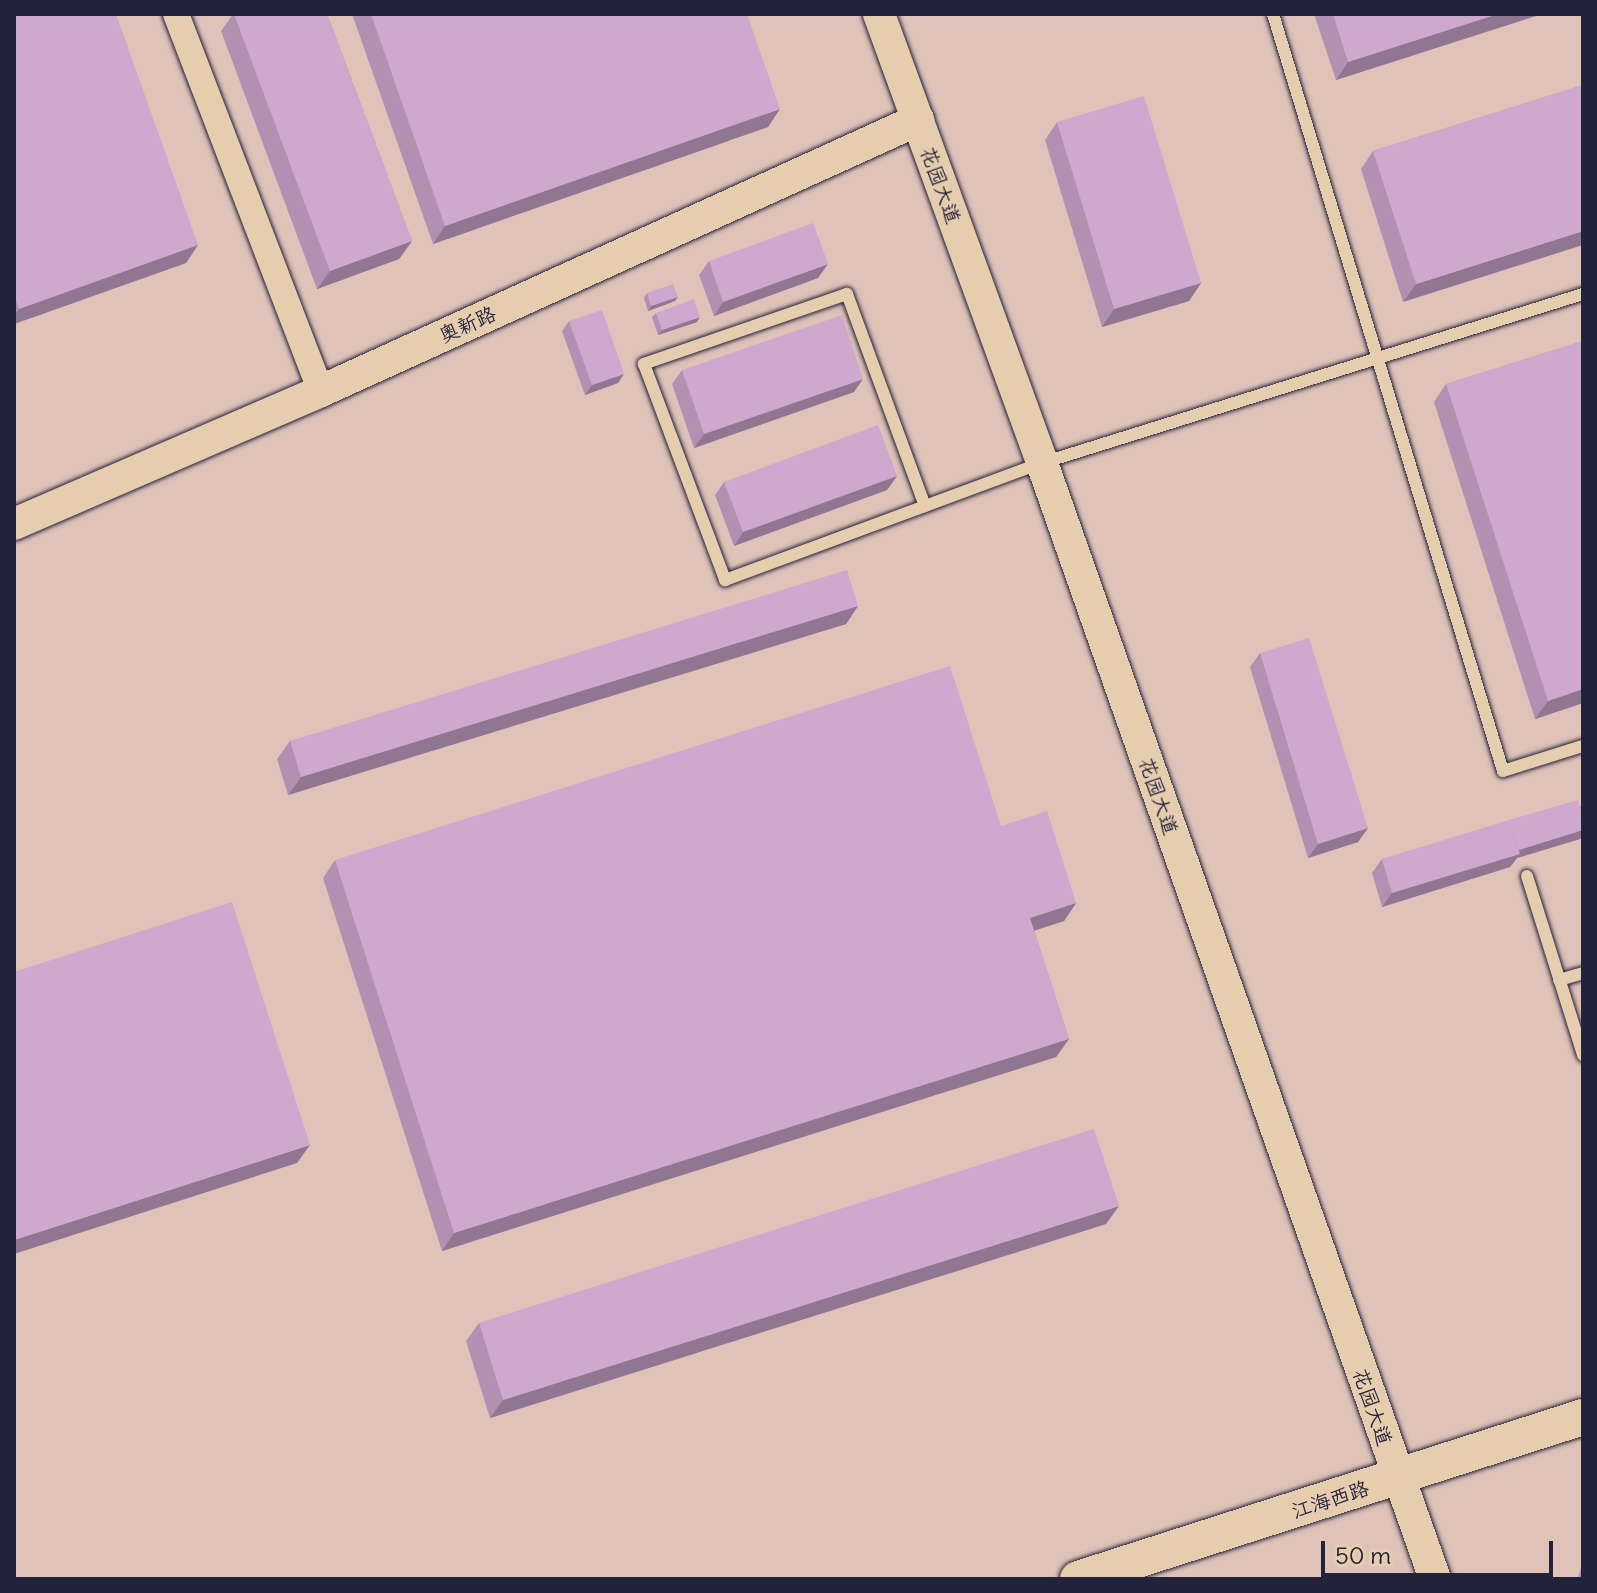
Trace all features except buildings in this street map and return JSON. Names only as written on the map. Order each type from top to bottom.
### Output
[{"type":"main road","name":"江海西路","points":[[1078,1579],[1583,1417]]},
{"type":"street","points":[[176,14],[321,391]]},
{"type":"street","name":"花园大道","points":[[879,14],[1042,463],[1435,1579]]},
{"type":"street","name":"奥新路","points":[[14,524],[321,391],[918,120]]},
{"type":"lane","points":[[1273,14],[1503,771],[1583,746]]},
{"type":"lane","points":[[925,506],[847,294],[644,364],[725,580],[1042,463],[1583,294]]},
{"type":"lane","points":[[1527,876],[1583,1055]]},
{"type":"lane","points":[[1559,980],[1583,973]]}]
